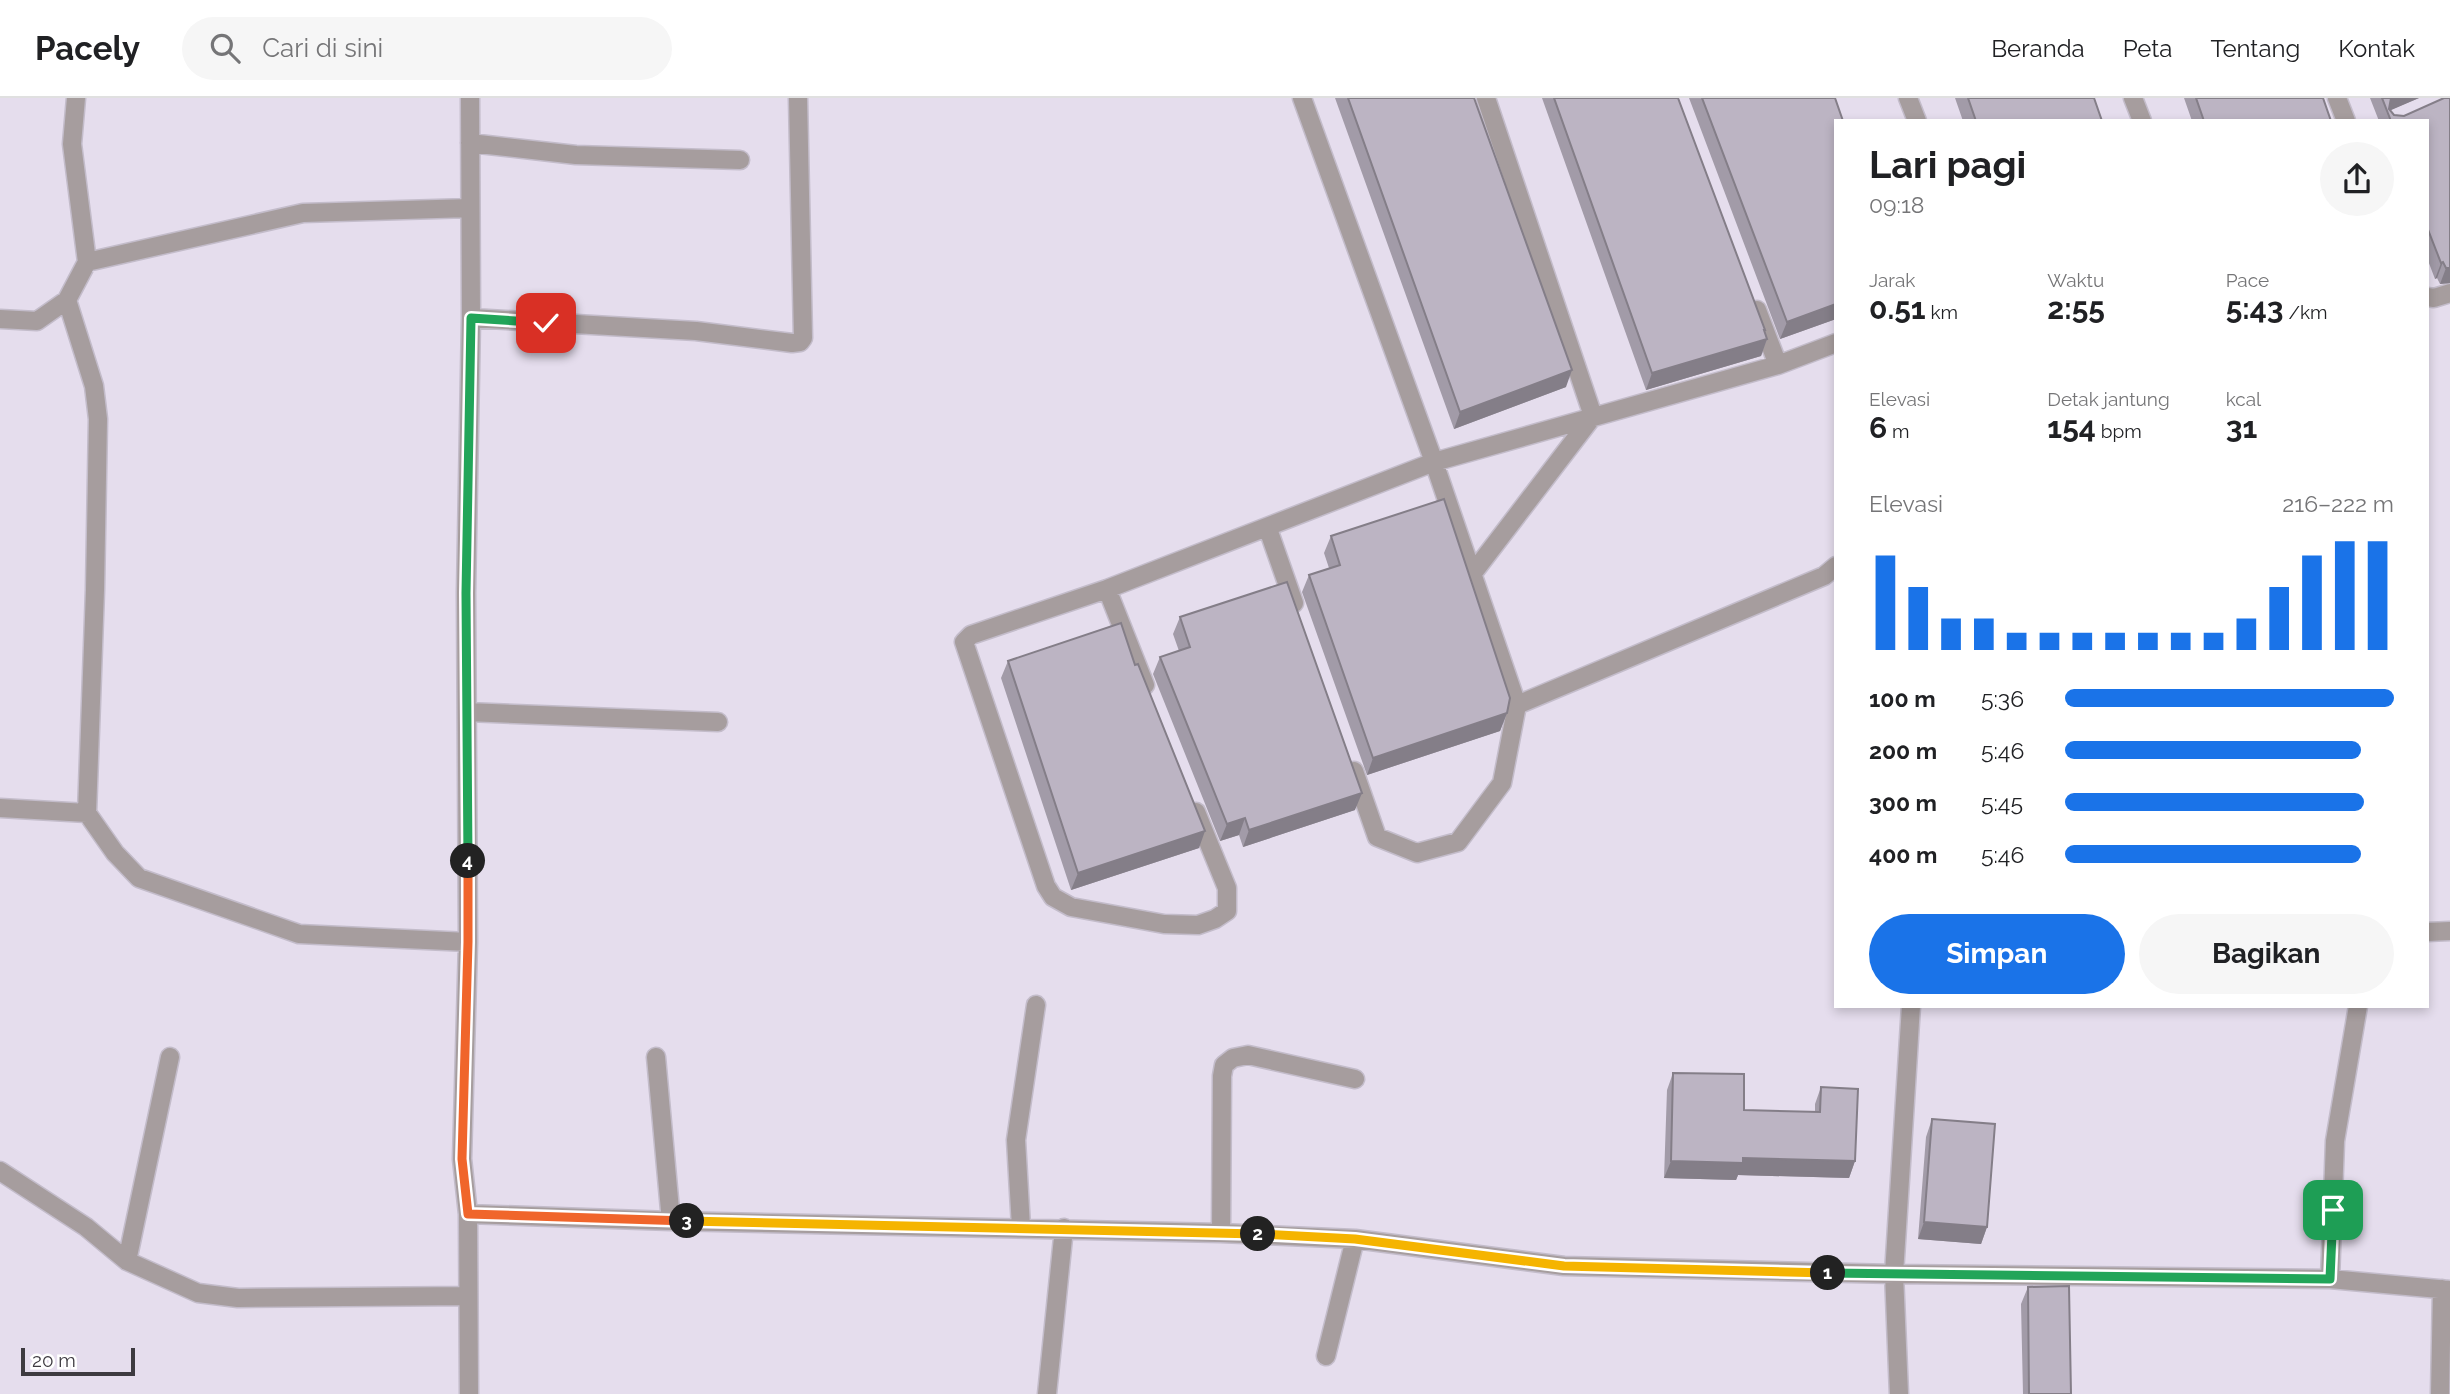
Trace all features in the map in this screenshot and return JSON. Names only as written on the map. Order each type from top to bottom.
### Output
[{"type":"street","points":[[0,320],[37,321],[67,300],[87,262],[72,144],[76,98]]},
{"type":"street","points":[[470,98],[468,942],[462,1159],[468,1214],[470,1394]]},
{"type":"street","points":[[471,318],[696,331],[800,342],[803,338],[797,98]]},
{"type":"street","points":[[1302,98],[1434,462],[1517,705],[1502,783],[1458,842],[1417,852],[1377,837],[1350,760]]},
{"type":"street","points":[[1486,98],[1593,416]]},
{"type":"street","points":[[1908,98],[1916,119]]},
{"type":"street","points":[[2133,98],[2140,119]]},
{"type":"street","points":[[2337,98],[2345,119]]},
{"type":"street","points":[[470,143],[576,155],[740,160]]},
{"type":"street","points":[[87,262],[303,213],[470,208]]},
{"type":"street","points":[[1749,289],[1778,365]]},
{"type":"street","points":[[2429,297],[2450,293]]},
{"type":"street","points":[[67,300],[94,386],[98,419],[96,590],[87,813],[115,853],[139,878],[299,934],[468,942]]},
{"type":"street","points":[[1192,801],[1227,888],[1227,911],[1198,925],[1164,924],[1071,907],[1053,897],[1046,886],[964,642],[971,635],[1107,589],[1434,462],[1778,365],[1834,343]]},
{"type":"street","points":[[1473,573],[1593,416]]},
{"type":"street","points":[[1268,528],[1300,618]]},
{"type":"street","points":[[1517,705],[1824,576],[1834,568]]},
{"type":"street","points":[[1107,589],[1152,701]]},
{"type":"street","points":[[467,712],[719,722]]},
{"type":"street","points":[[0,808],[87,813]]},
{"type":"street","points":[[2429,932],[2450,931]]},
{"type":"street","points":[[1021,1227],[1016,1140],[1036,1005]]},
{"type":"street","points":[[1899,1394],[1894,1274],[1912,1008]]},
{"type":"street","points":[[2330,1279],[2335,1141],[2358,1008]]},
{"type":"street","points":[[1221,1233],[1224,1065],[1233,1058],[1248,1055],[1355,1079]]},
{"type":"street","points":[[127,1261],[170,1057]]},
{"type":"street","points":[[656,1057],[671,1221]]},
{"type":"street","points":[[0,1171],[86,1227],[127,1261],[198,1293],[238,1298],[468,1296]]},
{"type":"street","points":[[468,1214],[671,1221],[1064,1228],[1355,1239],[1564,1266],[1894,1274],[2330,1279],[2446,1290],[2440,1394]]},
{"type":"street","points":[[1047,1394],[1064,1228]]},
{"type":"street","points":[[1326,1356],[1355,1239]]},
{"type":"building","points":[[1348,98],[1474,98],[1572,370],[1460,412]]},
{"type":"building","points":[[1554,98],[1678,98],[1767,339],[1652,373]]},
{"type":"building","points":[[1702,98],[1835,98],[1842,119],[1834,119],[1834,305],[1787,322]]},
{"type":"building","points":[[1968,98],[2094,98],[2101,119],[1975,119]]},
{"type":"building","points":[[2196,98],[2323,98],[2330,119],[2203,119]]},
{"type":"building","points":[[2382,98],[2391,98],[2389,109],[2394,115],[2404,116],[2444,98],[2450,98],[2450,268],[2441,263],[2429,232],[2429,119],[2390,119]]},
{"type":"building","points":[[1444,499],[1510,698],[1507,713],[1373,758],[1309,575],[1340,565],[1331,536]]},
{"type":"building","points":[[1287,582],[1362,793],[1249,830],[1245,818],[1227,824],[1160,657],[1190,647],[1180,617]]},
{"type":"building","points":[[1121,623],[1135,665],[1138,664],[1205,831],[1078,873],[1008,661]]},
{"type":"building","points":[[1673,1073],[1744,1074],[1744,1110],[1820,1112],[1821,1087],[1858,1089],[1855,1161],[1743,1158],[1743,1163],[1671,1161]]},
{"type":"building","points":[[1932,1119],[1995,1124],[1987,1227],[1924,1222]]},
{"type":"building","points":[[2069,1286],[2071,1394],[2029,1394],[2028,1287]]},
{"type":"route","points":[[546,323],[471,318],[466,593],[468,942],[462,1159],[468,1214],[671,1221],[1064,1228],[1355,1239],[1564,1266],[1894,1274],[2330,1279],[2333,1210]]}]
